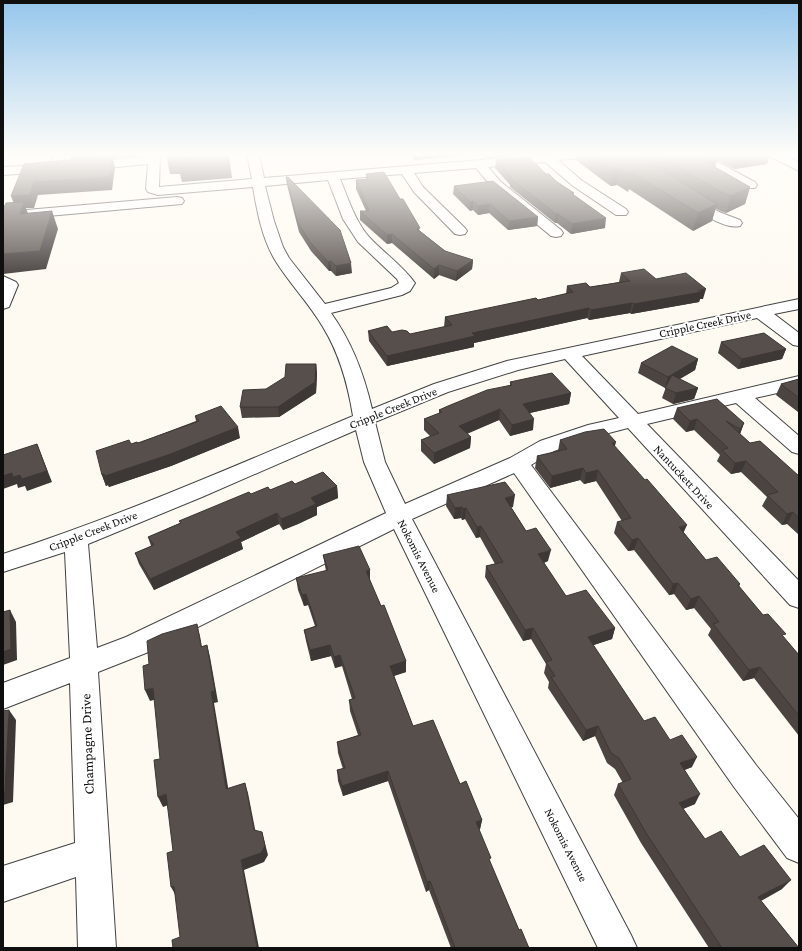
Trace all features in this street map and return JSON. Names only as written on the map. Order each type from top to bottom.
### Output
[{"type":"street","points":[[3,216],[165,198]]},
{"type":"street","name":"Nokomis Avenue","points":[[263,198],[275,247],[282,259],[321,310],[346,352],[356,382],[369,444],[380,475],[399,516],[618,948]]},
{"type":"street","points":[[321,310],[396,292],[404,288],[407,283],[402,276],[363,239],[350,219],[342,198]]},
{"type":"street","points":[[427,198],[460,231]]},
{"type":"street","points":[[514,198],[556,232]]},
{"type":"street","points":[[600,198],[621,212]]},
{"type":"street","points":[[687,198],[714,215],[735,223]]},
{"type":"street","points":[[3,204],[17,203]]},
{"type":"street","points":[[3,281],[10,285],[3,304]]},
{"type":"street","name":"Cripple Creek Drive","points":[[3,563],[76,540],[194,492],[364,419],[441,388],[477,376],[514,366],[799,304]]},
{"type":"street","points":[[760,313],[799,341]]},
{"type":"street","name":"Nantuckett Drive","points":[[570,354],[631,421],[799,598]]},
{"type":"street","points":[[3,696],[136,645],[399,516],[518,463],[547,446],[595,430],[799,382]]},
{"type":"street","points":[[739,395],[799,447]]},
{"type":"street","points":[[518,463],[745,776],[799,846]]},
{"type":"street","name":"Champagne Drive","points":[[76,540],[84,666],[97,948]]},
{"type":"street","points":[[3,884],[92,854]]},
{"type":"building","points":[[292,198],[309,198],[340,230],[351,263],[336,266],[331,261],[328,262],[310,242],[298,223]]},
{"type":"building","points":[[364,198],[403,199],[420,228],[417,229],[445,251],[473,260],[457,271],[439,265],[434,269],[392,234],[387,235],[360,211],[369,211]]},
{"type":"building","points":[[466,198],[515,198],[538,217],[509,221],[490,204],[478,206],[473,201],[470,202]]},
{"type":"building","points":[[536,198],[579,198],[606,218],[572,224]]},
{"type":"building","points":[[674,198],[708,198],[717,204],[698,213]]},
{"type":"building","points":[[24,202],[20,214],[52,211],[40,251],[3,254],[3,210],[6,203]]},
{"type":"building","points":[[644,269],[656,279],[686,273],[706,289],[698,290],[702,292],[634,304],[632,303],[591,310],[589,308],[472,333],[475,336],[387,356],[368,331],[387,326],[392,332],[402,330],[407,331],[410,334],[452,325],[445,317],[536,298],[538,300],[573,292],[567,286],[586,283],[590,287],[630,281],[621,273]]},
{"type":"building","points":[[764,333],[786,349],[742,359],[721,342]]},
{"type":"building","points":[[672,346],[698,359],[668,377],[641,363]]},
{"type":"building","points":[[286,364],[316,364],[315,382],[278,407],[240,407],[243,390],[266,389],[285,377]]},
{"type":"building","points":[[552,373],[571,393],[523,404],[534,419],[512,425],[500,409],[459,426],[471,437],[434,453],[421,440],[439,433],[424,419],[442,412],[439,410],[487,390],[512,385],[510,382]]},
{"type":"building","points":[[672,375],[698,388],[676,393],[665,388]]},
{"type":"building","points":[[799,379],[799,398],[781,384]]},
{"type":"building","points":[[717,399],[744,423],[740,429],[726,421],[750,443],[760,441],[799,476],[799,519],[793,512],[787,514],[767,495],[778,492],[746,461],[735,463],[722,450],[728,448],[697,419],[690,421],[677,408]]},
{"type":"building","points":[[221,406],[238,427],[168,455],[105,476],[104,474],[102,475],[96,451],[129,440],[131,444],[138,443],[199,421],[195,416]]},
{"type":"building","points":[[604,429],[616,442],[612,443],[645,480],[647,479],[687,525],[679,527],[706,560],[717,557],[740,584],[738,585],[763,615],[768,614],[786,634],[782,635],[799,655],[799,716],[760,667],[749,670],[713,624],[719,622],[699,596],[691,599],[678,583],[673,584],[638,538],[632,540],[617,522],[631,518],[598,470],[586,473],[583,468],[552,476],[537,456],[567,449],[560,440],[585,432]]},
{"type":"building","points":[[37,444],[47,471],[22,479],[20,475],[13,477],[12,473],[3,476],[3,455]]},
{"type":"building","points":[[323,472],[337,486],[311,498],[316,504],[281,519],[277,513],[236,532],[241,538],[150,579],[135,553],[154,545],[148,537],[181,523],[179,521],[249,492],[251,494],[268,487],[270,490],[292,481],[295,484]]},
{"type":"building","points":[[505,482],[515,495],[505,498],[526,531],[536,528],[551,550],[538,554],[566,596],[586,590],[615,628],[588,637],[644,721],[655,717],[670,740],[682,735],[697,757],[680,763],[700,794],[679,803],[705,839],[721,831],[740,857],[764,845],[791,880],[758,897],[799,948],[722,948],[646,833],[618,784],[631,779],[619,758],[611,753],[598,726],[586,730],[551,677],[555,676],[546,662],[552,660],[533,628],[525,630],[486,566],[503,562],[481,526],[477,527],[466,508],[455,508],[447,495]]},
{"type":"building","points":[[359,546],[370,570],[366,571],[381,606],[384,605],[406,661],[390,666],[413,726],[433,720],[460,784],[466,781],[482,820],[476,822],[491,858],[489,859],[519,930],[521,929],[529,948],[455,948],[430,881],[427,882],[388,771],[342,786],[337,770],[345,768],[337,742],[361,735],[349,700],[355,698],[340,655],[334,657],[330,645],[310,650],[304,630],[317,626],[306,594],[302,595],[296,578],[328,570],[323,555]]},
{"type":"building","points":[[10,610],[11,649],[3,652],[3,612]]},
{"type":"building","points":[[197,624],[201,647],[207,645],[215,691],[211,692],[226,789],[245,783],[254,830],[262,832],[265,846],[261,853],[241,860],[257,948],[173,948],[172,940],[180,937],[174,886],[171,887],[167,853],[173,851],[166,794],[158,797],[154,760],[160,759],[153,688],[145,690],[143,666],[149,664],[147,641],[162,634]]},
{"type":"building","points":[[9,710],[5,792],[3,793],[3,711]]}]
